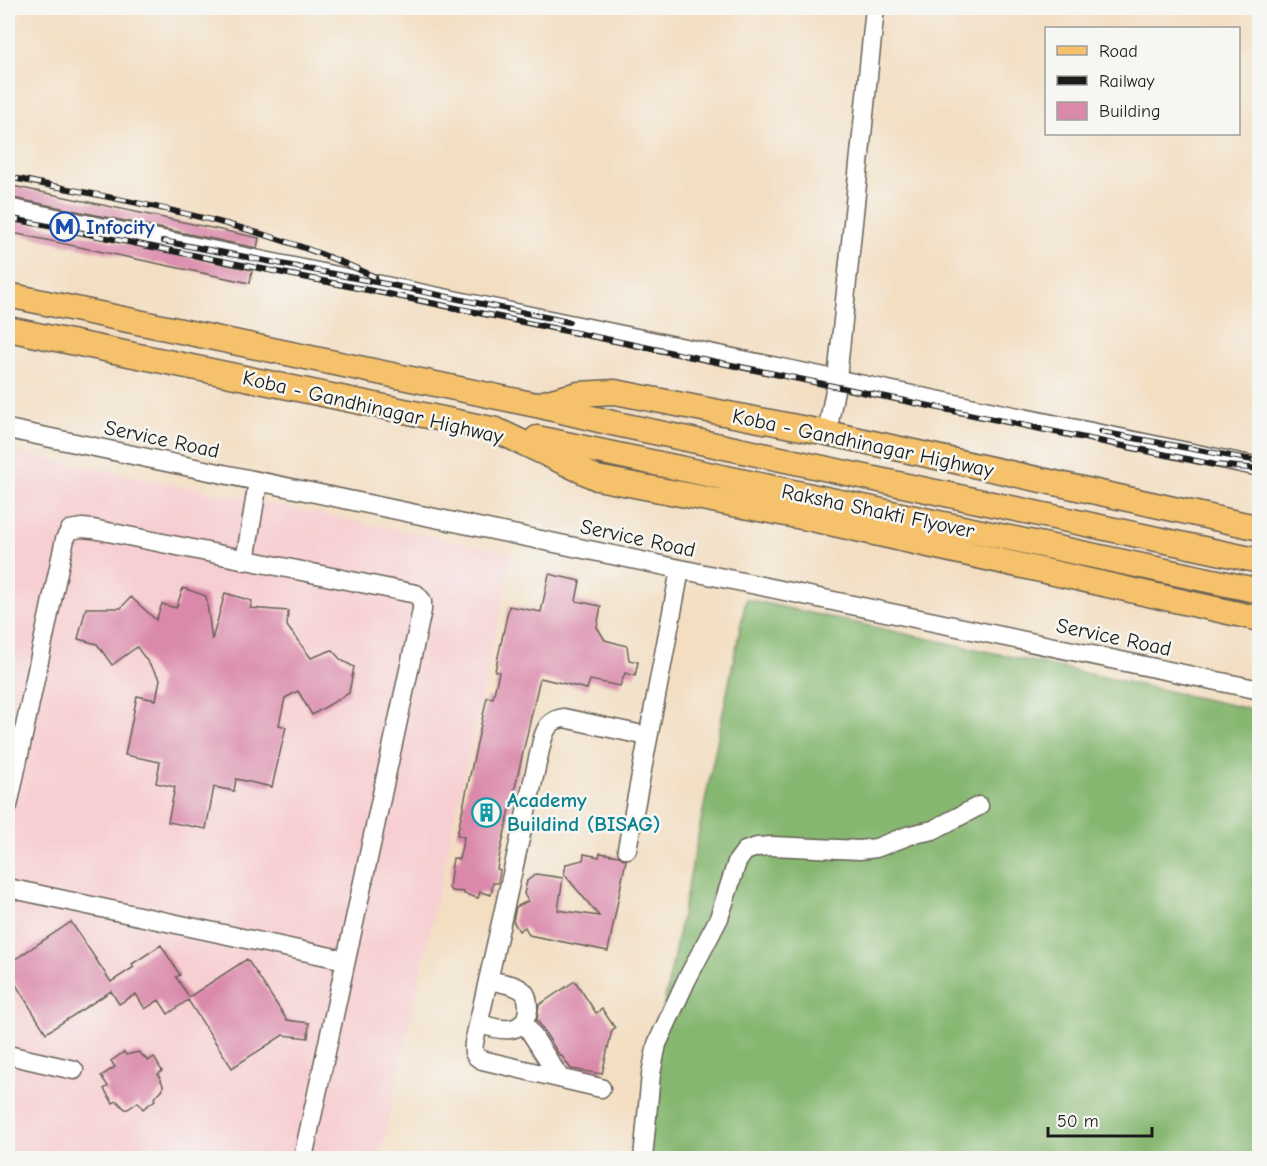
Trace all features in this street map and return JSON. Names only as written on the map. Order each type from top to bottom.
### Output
[{"type":"main road","name":"Koba - Gandhinagar Highway","points":[[8,295],[536,405],[578,394],[615,392],[827,433],[1260,528]]},
{"type":"main road","name":"Koba - Gandhinagar Highway","points":[[8,329],[496,430],[597,478],[812,519],[1260,619]]},
{"type":"main road","name":"Raksha Shakti Flyover","points":[[536,405],[1260,561]]},
{"type":"main road","name":"Raksha Shakti Flyover","points":[[496,430],[1260,591]]},
{"type":"street","points":[[827,433],[837,379],[875,8]]},
{"type":"street","points":[[8,208],[1260,467]]},
{"type":"street","name":"Service Road","points":[[8,429],[1260,690]]},
{"type":"street","points":[[245,561],[258,482]]},
{"type":"street","points":[[8,806],[65,539],[70,530],[93,529],[416,594],[422,602],[422,610],[303,1158]]},
{"type":"street","points":[[627,849],[680,570]]},
{"type":"street","points":[[601,1088],[476,1057],[474,1042],[542,741],[549,724],[555,719],[564,718],[647,736]]},
{"type":"street","points":[[643,1158],[651,1074],[657,1044],[719,918],[737,862],[745,851],[772,846],[860,850],[876,848],[910,834],[939,827],[979,806]]},
{"type":"street","points":[[8,888],[345,960]]},
{"type":"street","points":[[478,1023],[492,1028],[512,1030],[524,1022],[528,1013],[528,1001],[524,992],[516,987],[489,980]]},
{"type":"street","points":[[524,1022],[560,1078]]},
{"type":"street","points":[[8,1055],[74,1070]]},
{"type":"shaded area","points":[[8,451],[513,553],[380,1158],[8,1158]]},
{"type":"green space","points":[[746,599],[1259,711],[1259,1158],[633,1158]]},
{"type":"building","points":[[8,185],[259,238],[257,248],[8,197]]},
{"type":"building","points":[[8,219],[252,270],[250,283],[8,232]]},
{"type":"building","points":[[549,574],[580,581],[576,601],[601,606],[597,627],[605,640],[627,646],[629,660],[638,662],[635,676],[625,673],[620,686],[590,680],[587,689],[540,678],[500,853],[497,869],[500,870],[498,883],[493,883],[491,895],[480,892],[478,898],[464,894],[464,892],[451,891],[449,887],[453,858],[459,859],[464,837],[457,835],[487,697],[493,698],[499,672],[495,671],[509,606],[541,612]]},
{"type":"building","points":[[183,588],[206,596],[212,640],[225,593],[252,601],[250,608],[288,611],[287,626],[311,658],[332,650],[341,660],[354,667],[349,693],[312,715],[298,691],[285,698],[279,725],[286,727],[272,787],[236,779],[234,791],[214,787],[206,829],[168,822],[175,787],[156,783],[160,762],[125,755],[137,696],[156,700],[160,679],[137,647],[112,665],[97,644],[78,639],[86,608],[121,608],[131,597],[156,620],[162,604],[176,608]]},
{"type":"building","points":[[600,853],[619,856],[626,860],[608,951],[529,935],[525,927],[519,931],[513,921],[516,907],[528,901],[524,894],[527,881],[536,874],[563,878],[558,910],[599,916],[564,874],[566,864],[583,860],[584,854],[599,857]]},
{"type":"building","points":[[71,922],[111,982],[134,967],[132,964],[161,945],[180,975],[176,977],[189,997],[247,959],[287,1020],[309,1023],[308,1038],[283,1035],[232,1068],[188,1000],[168,1014],[159,1000],[145,1009],[136,994],[119,1004],[111,991],[46,1033],[8,972],[8,964]]},
{"type":"building","points":[[575,981],[596,1013],[602,1009],[615,1028],[612,1030],[602,1074],[571,1069],[537,1020],[539,1005]]},
{"type":"building","points":[[124,1052],[126,1055],[139,1052],[148,1061],[154,1057],[162,1071],[158,1074],[163,1089],[154,1098],[155,1100],[143,1109],[138,1102],[128,1109],[117,1101],[113,1103],[104,1089],[108,1086],[101,1076],[115,1067],[111,1061]]},
{"type":"railway","points":[[8,177],[148,205],[241,228],[331,258],[375,277]]},
{"type":"railway","points":[[8,218],[1216,465],[1260,469]]},
{"type":"railway","points":[[163,241],[569,322]]},
{"type":"railway","points":[[1101,432],[1258,461]]},
{"type":"place","name":"Infocity","points":[[65,227]]},
{"type":"place","name":"Academy Buildind (BISAG)","points":[[486,812]]}]
